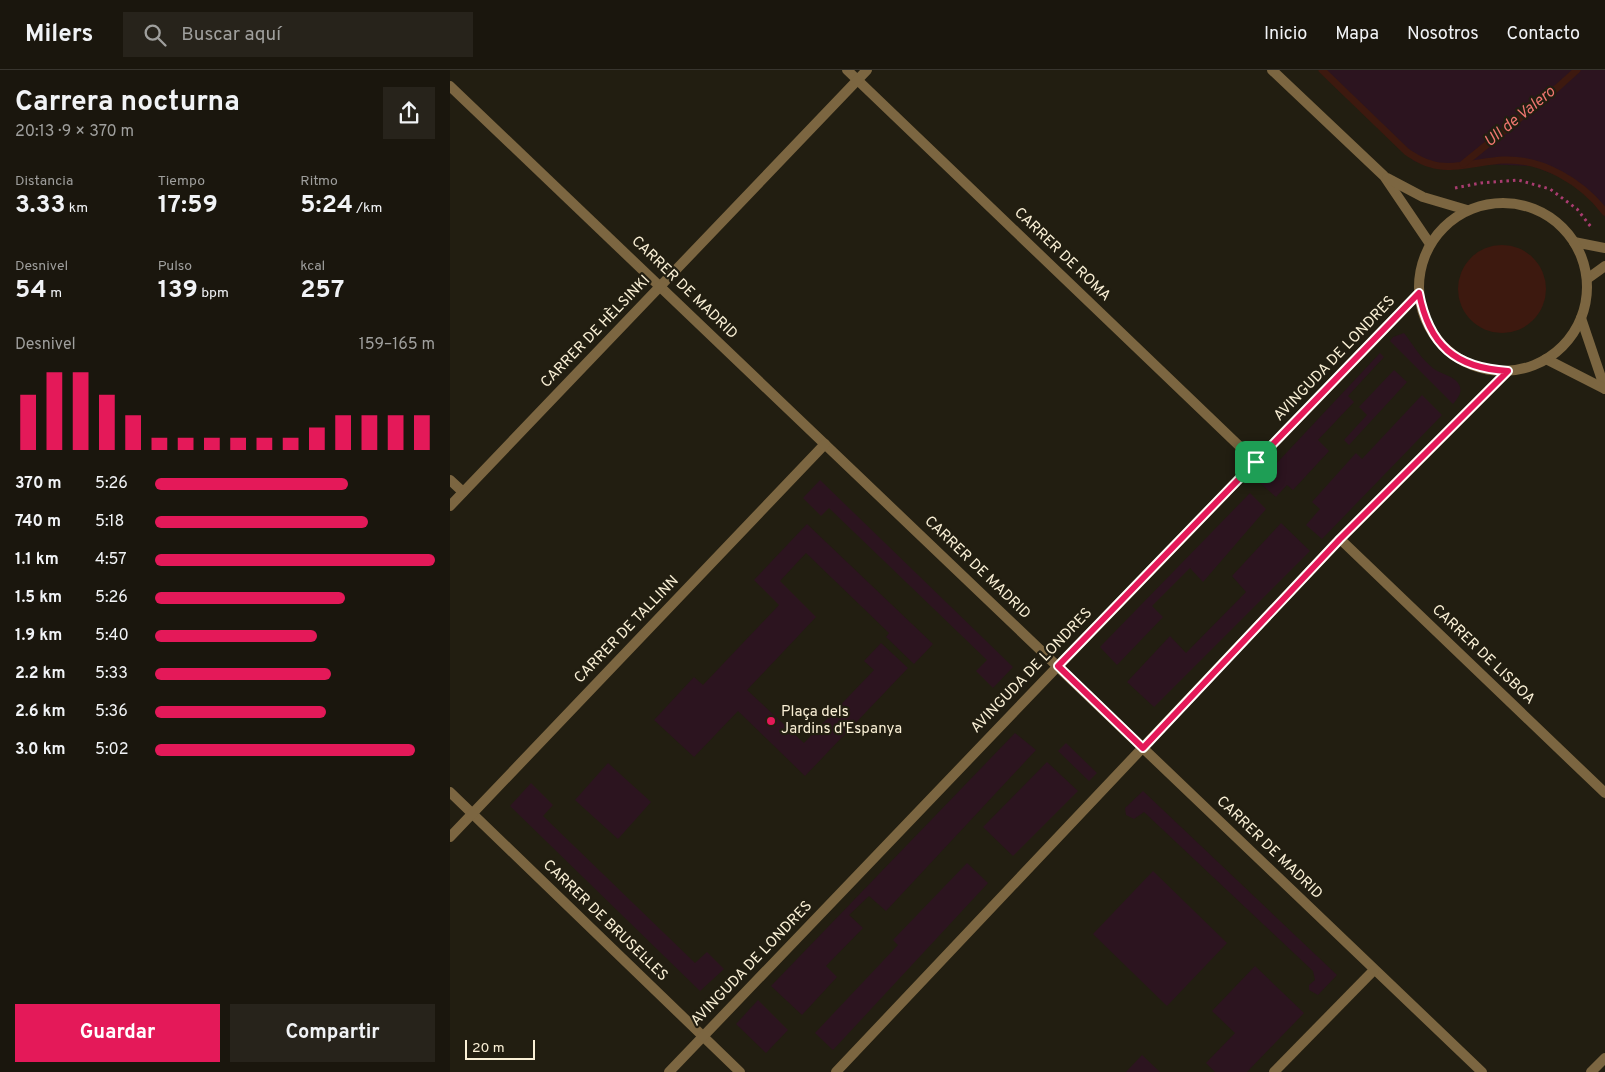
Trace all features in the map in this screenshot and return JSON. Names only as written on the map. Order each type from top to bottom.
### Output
[{"type":"street","name":"CARRER DE ROMA","points":[[847,70],[1256,462]]},
{"type":"street","name":"CARRER DE HÈLSINKI","points":[[450,506],[867,70]]},
{"type":"street","points":[[1272,70],[1384,176],[1430,244]]},
{"type":"street","name":"CARRER DE MADRID","points":[[450,86],[1482,1072]]},
{"type":"street","points":[[1384,176],[1423,197],[1467,210]]},
{"type":"street","points":[[1490,203],[1515,203],[1538,210],[1558,223],[1574,242],[1583,260],[1587,279],[1587,292],[1581,318],[1566,342],[1546,360],[1508,371],[1486,370],[1465,363],[1447,350],[1433,334],[1423,315],[1419,293],[1419,276],[1423,259],[1430,244],[1446,224],[1467,210],[1490,203]]},
{"type":"street","points":[[1574,242],[1604,248]]},
{"type":"street","points":[[1587,279],[1605,266]]},
{"type":"street","name":"AVINGUDA DE LONDRES","points":[[669,1072],[1419,293]]},
{"type":"street","points":[[1581,318],[1605,389]]},
{"type":"street","points":[[1546,360],[1605,389]]},
{"type":"street","points":[[836,1072],[1340,539],[1508,371]]},
{"type":"street","name":"CARRER DE TALLINN","points":[[450,837],[825,444]]},
{"type":"street","points":[[450,480],[463,492]]},
{"type":"street","name":"CARRER DE LISBOA","points":[[1340,539],[1605,793]]},
{"type":"street","name":"CARRER DE BRUSEL·LES","points":[[450,792],[740,1072]]},
{"type":"street","points":[[1274,1072],[1374,970]]},
{"type":"street","points":[[1592,1072],[1605,1058]]},
{"type":"path","points":[[1450,190],[1481,183],[1518,180],[1550,189],[1577,209],[1598,236],[1604,248]]},
{"type":"shaded area","points":[[1319,70],[1605,70],[1605,217],[1588,196],[1565,179],[1533,166],[1483,164],[1448,170],[1430,167],[1414,161]]},
{"type":"shaded area","points":[[1502,245],[1519,248],[1533,258],[1543,272],[1546,289],[1543,306],[1533,320],[1519,330],[1502,333],[1485,330],[1471,320],[1461,306],[1458,289],[1461,272],[1471,258],[1485,248]]},
{"type":"shaded area","points":[[1404,333],[1429,365],[1458,383],[1460,392],[1453,404],[1390,341],[1393,337]]},
{"type":"shaded area","points":[[1380,353],[1384,357],[1348,396],[1354,402],[1318,440],[1329,451],[1293,490],[1287,485],[1276,497],[1259,482]]},
{"type":"shaded area","points":[[1394,370],[1407,382],[1349,445],[1344,440],[1367,415],[1359,407]]},
{"type":"shaded area","points":[[1422,395],[1442,415],[1322,539],[1306,525],[1320,509],[1312,502],[1356,453],[1362,459]]},
{"type":"shaded area","points":[[820,480],[1013,667],[993,688],[976,671],[987,660],[829,508],[821,516],[803,498]]},
{"type":"shaded area","points":[[1250,493],[1266,509],[1203,582],[1190,568],[1152,606],[1163,617],[1117,665],[1100,647]]},
{"type":"shaded area","points":[[1281,523],[1310,551],[1154,707],[1127,682],[1170,636],[1186,653],[1246,592],[1232,576]]},
{"type":"shaded area","points":[[807,524],[933,644],[914,664],[886,637],[889,633],[806,553],[780,581],[816,617],[747,690],[804,743],[874,670],[864,661],[881,643],[908,668],[805,776],[738,711],[694,757],[654,720],[694,677],[703,685],[779,605],[754,580]]},
{"type":"shaded area","points":[[1015,733],[1036,750],[886,911],[869,896],[849,915],[863,928],[826,966],[837,977],[802,1015],[771,986]]},
{"type":"shaded area","points":[[1066,743],[1097,773],[1089,781],[1058,751]]},
{"type":"shaded area","points":[[1047,762],[1078,791],[1013,856],[983,827]]},
{"type":"shaded area","points":[[608,763],[651,802],[618,839],[575,800]]},
{"type":"shaded area","points":[[531,783],[553,805],[543,816],[695,963],[707,952],[724,969],[700,991],[510,806]]},
{"type":"shaded area","points":[[1143,791],[1337,975],[1318,995],[1309,990],[1309,985],[1315,980],[1313,971],[1144,812],[1134,819],[1126,815],[1125,808]]},
{"type":"shaded area","points":[[967,863],[988,883],[833,1050],[815,1033],[898,945],[893,940]]},
{"type":"shaded area","points":[[1153,871],[1227,943],[1167,1006],[1093,934]]},
{"type":"shaded area","points":[[1255,966],[1304,1013],[1247,1072],[1215,1072],[1206,1063],[1235,1033],[1212,1011]]},
{"type":"shaded area","points":[[758,1000],[788,1030],[766,1053],[736,1024]]},
{"type":"shaded area","points":[[1142,1055],[1160,1072],[1126,1072]]},
{"type":"waterway","points":[[1322,70],[1407,152],[1422,161],[1439,166],[1466,165],[1503,160],[1518,160],[1532,163],[1560,174],[1573,182],[1596,201],[1605,212]]},
{"type":"waterway","name":"Ull de Valero","points":[[1463,164],[1577,70]]},
{"type":"place","name":"Plaça dels Jardins d'Espanya","points":[[771,721]]},
{"type":"route","points":[[1419,293],[1423,315],[1433,334],[1447,350],[1465,363],[1486,370],[1508,371],[1340,539],[1143,748],[1058,666],[1256,462],[1419,293]]}]
